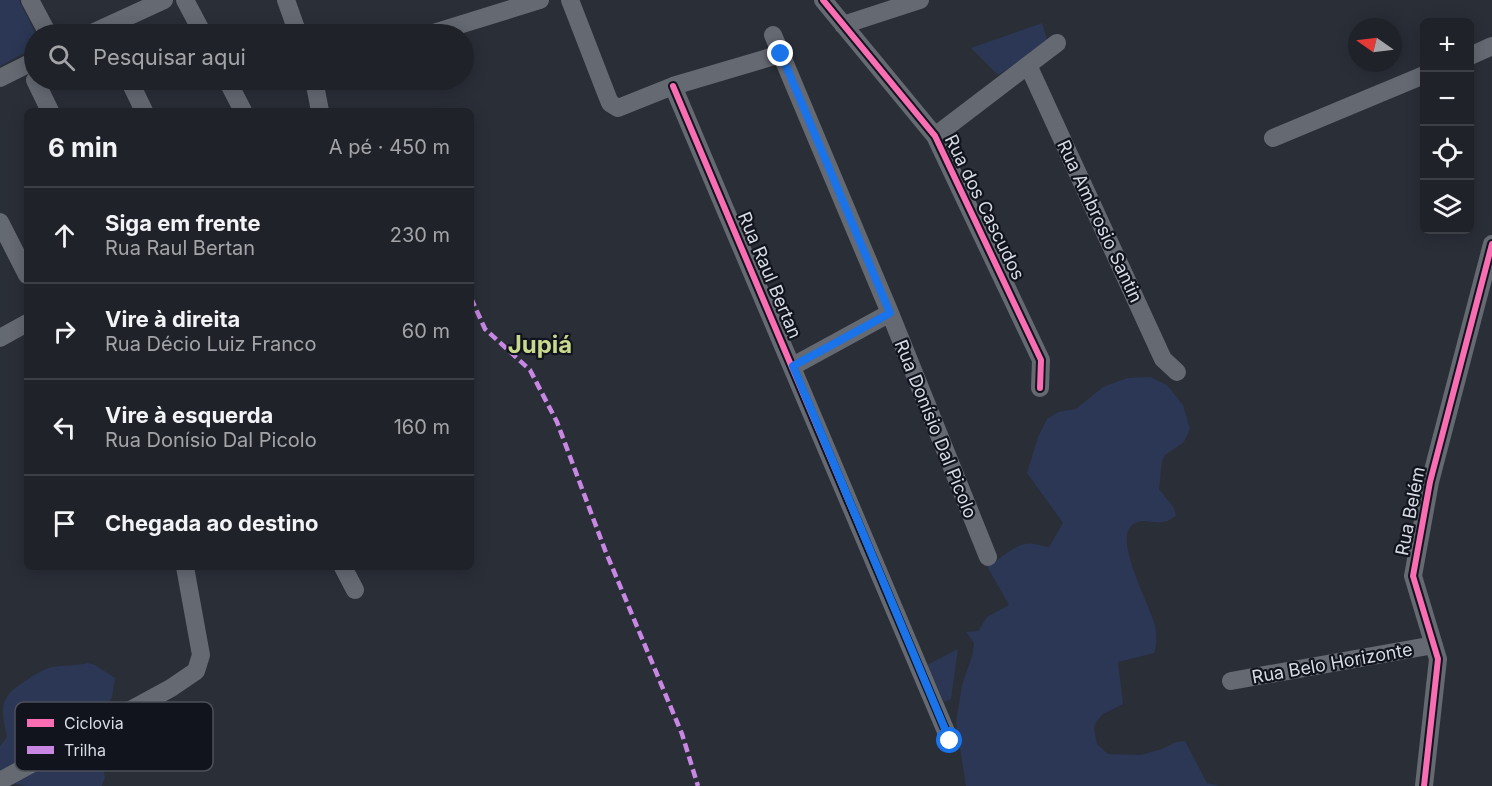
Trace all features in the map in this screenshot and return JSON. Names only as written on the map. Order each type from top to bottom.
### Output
[{"type":"street","points":[[30,0],[43,24]]},
{"type":"street","points":[[116,24],[164,0]]},
{"type":"street","points":[[184,0],[197,24]]},
{"type":"street","points":[[286,0],[294,24]]},
{"type":"street","points":[[462,24],[540,0]]},
{"type":"street","points":[[570,0],[610,103],[618,108],[673,86],[781,54]]},
{"type":"street","name":"Rua dos Cascudos","points":[[823,0],[935,136],[1041,360],[1040,388]]},
{"type":"street","points":[[843,26],[920,0]]},
{"type":"street","name":"Rua Donísio Dal Picolo","points":[[773,35],[890,313],[988,557]]},
{"type":"street","points":[[935,136],[1057,43]]},
{"type":"street","points":[[1474,54],[1492,46]]},
{"type":"street","name":"Rua Ambrosio Santin","points":[[1028,65],[1163,359],[1177,372]]},
{"type":"street","points":[[0,78],[24,73]]},
{"type":"street","points":[[1273,138],[1420,77]]},
{"type":"street","name":"Rua Raul Bertan","points":[[673,86],[950,741]]},
{"type":"street","points":[[41,90],[49,108]]},
{"type":"street","points":[[134,90],[143,108]]},
{"type":"street","points":[[231,90],[241,108]]},
{"type":"street","points":[[316,90],[319,108]]},
{"type":"street","points":[[0,222],[24,268]]},
{"type":"street","name":"Rua Belém","points":[[1424,786],[1438,659],[1413,576],[1430,482],[1492,244]]},
{"type":"street","points":[[793,366],[890,313]]},
{"type":"street","points":[[0,338],[24,325]]},
{"type":"street","points":[[145,702],[196,671],[201,655],[186,570]]},
{"type":"street","points":[[345,570],[356,590]]},
{"type":"street","name":"Rua Belo Horizonte","points":[[1231,681],[1434,645]]},
{"type":"street","points":[[0,781],[18,771]]},
{"type":"shaded area","points":[[0,0],[19,0],[31,24],[24,24],[24,53],[0,66]]},
{"type":"shaded area","points":[[1042,23],[1048,43],[998,75],[971,48]]},
{"type":"shaded area","points":[[1150,377],[1167,385],[1183,405],[1190,429],[1184,442],[1165,455],[1162,461],[1159,489],[1174,508],[1176,516],[1165,522],[1136,523],[1127,533],[1130,559],[1155,626],[1156,646],[1154,653],[1118,662],[1123,704],[1103,714],[1094,728],[1097,744],[1108,754],[1141,755],[1185,741],[1207,783],[1220,786],[966,786],[956,722],[962,685],[973,653],[974,643],[966,632],[978,631],[987,617],[1009,605],[987,566],[1025,544],[1049,547],[1063,523],[1027,473],[1038,437],[1047,419],[1058,412],[1076,409],[1103,387],[1127,378]]},
{"type":"shaded area","points":[[958,649],[951,699],[944,702],[927,665]]},
{"type":"shaded area","points":[[88,663],[95,665],[115,678],[109,702],[15,702],[15,771],[104,771],[105,777],[102,786],[26,786],[0,781],[0,746],[7,737],[3,710],[7,697],[18,686],[45,669]]},
{"type":"marked path","points":[[474,305],[485,329],[530,370],[557,422],[605,550],[682,734],[698,786]]},
{"type":"cycle path","points":[[823,0],[935,136],[1041,360],[1040,388]]},
{"type":"cycle path","points":[[673,86],[950,741]]},
{"type":"cycle path","points":[[1424,786],[1438,659],[1413,576],[1430,482],[1492,244]]},
{"type":"district","name":"Jupiá","points":[[540,344]]},
{"type":"route","points":[[781,54],[890,313],[793,366],[950,741]]}]
